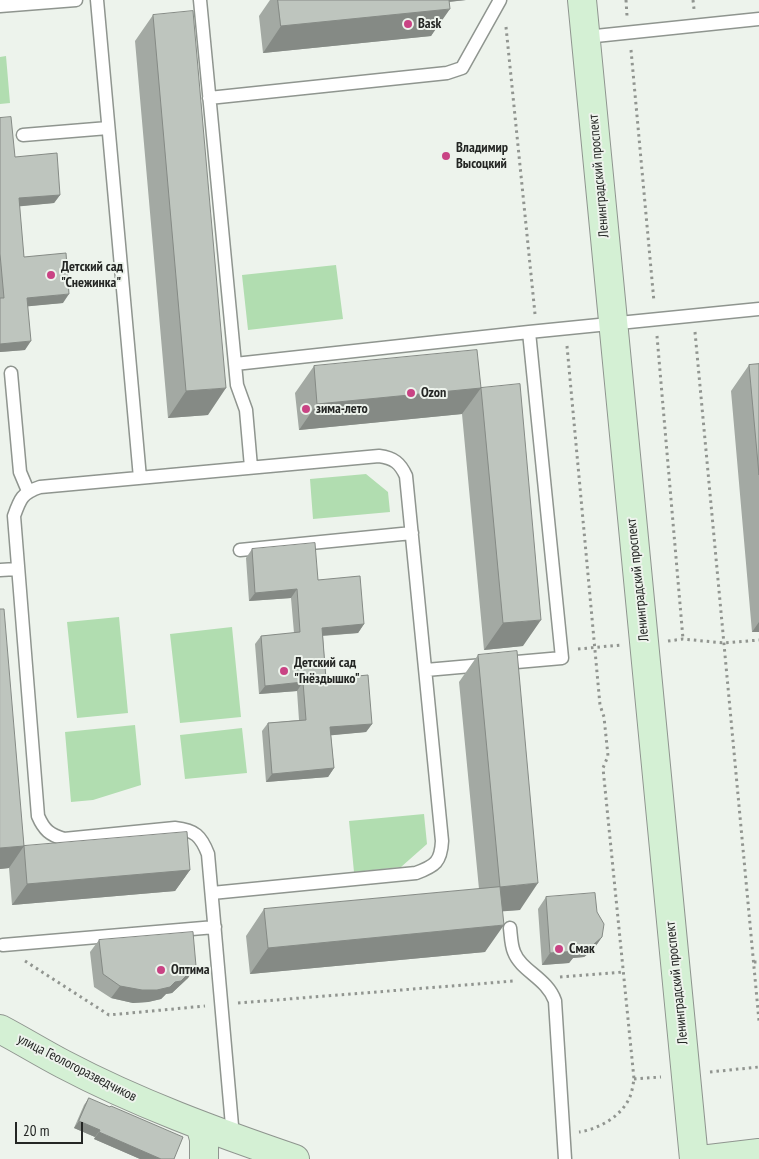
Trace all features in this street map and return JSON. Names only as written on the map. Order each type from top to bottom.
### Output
[{"type":"main road","name":"Ленинградский проспект","points":[[582,0],[694,1159]]},
{"type":"main road","name":"улица Геологоразведчиков","points":[[0,1028],[63,1064],[124,1093],[233,1138],[295,1159]]},
{"type":"main road","points":[[200,1125],[204,1139],[204,1159]]},
{"type":"main road","points":[[709,1159],[759,1153]]},
{"type":"lane","points":[[0,6],[76,0]]},
{"type":"lane","points":[[97,0],[140,478]]},
{"type":"lane","points":[[200,0],[237,385],[246,410],[251,468]]},
{"type":"lane","points":[[209,98],[447,74],[462,68],[500,0]]},
{"type":"lane","points":[[586,37],[759,19]]},
{"type":"lane","points":[[23,135],[108,128]]},
{"type":"lane","points":[[235,364],[552,329],[759,309]]},
{"type":"lane","points":[[426,670],[562,658],[529,332]]},
{"type":"lane","points":[[10,373],[20,472],[28,491]]},
{"type":"lane","points":[[212,893],[416,873],[432,867],[441,855],[442,841],[406,476],[401,465],[390,458],[379,456],[40,487],[28,491],[19,501],[14,516],[38,816],[43,828],[53,836],[64,839],[175,828],[188,830],[203,840],[208,854],[212,893],[233,1138]]},
{"type":"lane","points":[[240,550],[412,533]]},
{"type":"lane","points":[[0,570],[17,569]]},
{"type":"lane","points":[[2,946],[215,927]]},
{"type":"lane","points":[[510,928],[514,953],[518,960],[552,992],[555,1001],[565,1159]]},
{"type":"path","points":[[505,21],[535,316],[566,340],[600,705],[604,717],[608,756],[603,768],[634,1080],[630,1098],[618,1113],[604,1124],[571,1134]]},
{"type":"path","points":[[693,316],[759,1021]]},
{"type":"path","points":[[2,946],[109,1015],[624,972]]},
{"type":"path","points":[[754,962],[759,962]]},
{"type":"green space","points":[[6,56],[10,103],[0,104],[0,57]]},
{"type":"green space","points":[[336,265],[343,319],[248,330],[242,275]]},
{"type":"green space","points":[[366,474],[388,492],[390,512],[313,519],[310,479]]},
{"type":"green space","points":[[119,617],[128,713],[77,718],[67,622]]},
{"type":"green space","points":[[232,627],[241,717],[180,723],[170,634]]},
{"type":"green space","points":[[135,725],[141,785],[93,800],[71,802],[65,732]]},
{"type":"green space","points":[[242,728],[247,773],[185,779],[180,735]]},
{"type":"green space","points":[[424,814],[427,844],[401,867],[354,872],[349,821]]},
{"type":"building","points":[[278,0],[449,0],[450,9],[281,26]]},
{"type":"building","points":[[193,11],[226,388],[186,391],[153,15]]},
{"type":"building","points":[[11,117],[15,157],[57,153],[60,195],[19,198],[24,257],[66,253],[69,294],[27,298],[31,341],[0,344],[0,298],[4,298],[0,254],[0,118]]},
{"type":"building","points":[[477,350],[481,388],[317,404],[314,366]]},
{"type":"building","points":[[759,364],[759,475],[749,365]]},
{"type":"building","points":[[520,384],[541,620],[503,623],[481,388]]},
{"type":"building","points":[[315,543],[318,580],[360,576],[364,624],[322,628],[326,679],[368,675],[372,724],[330,727],[334,768],[272,774],[268,723],[306,720],[303,682],[265,686],[261,636],[300,632],[297,589],[255,593],[252,549]]},
{"type":"building","points":[[0,609],[4,609],[24,846],[0,848]]},
{"type":"building","points":[[517,651],[538,883],[500,887],[478,655]]},
{"type":"building","points":[[187,832],[190,870],[27,884],[24,846]]},
{"type":"building","points":[[500,887],[504,925],[268,948],[264,909]]},
{"type":"building","points":[[595,893],[597,912],[604,924],[602,937],[593,945],[579,946],[578,951],[550,953],[546,897]]},
{"type":"building","points":[[193,932],[196,966],[181,981],[175,982],[170,987],[157,990],[142,990],[120,986],[103,974],[99,940]]},
{"type":"building","points":[[89,1098],[183,1137],[174,1159],[161,1159],[99,1132],[100,1130],[79,1121]]},
{"type":"place","name":"Bask","points":[[408,24]]},
{"type":"place","name":"Владимир Высоцкий","points":[[446,156]]},
{"type":"place","name":"Детский сад \"Снежинка\"","points":[[51,275]]},
{"type":"place","name":"Ozon","points":[[411,393]]},
{"type":"place","name":"зима-лето","points":[[306,409]]},
{"type":"place","name":"Детский сад \"Гнёздышко\"","points":[[284,671]]},
{"type":"place","name":"Смак","points":[[559,949]]},
{"type":"place","name":"Оптима","points":[[161,970]]}]
